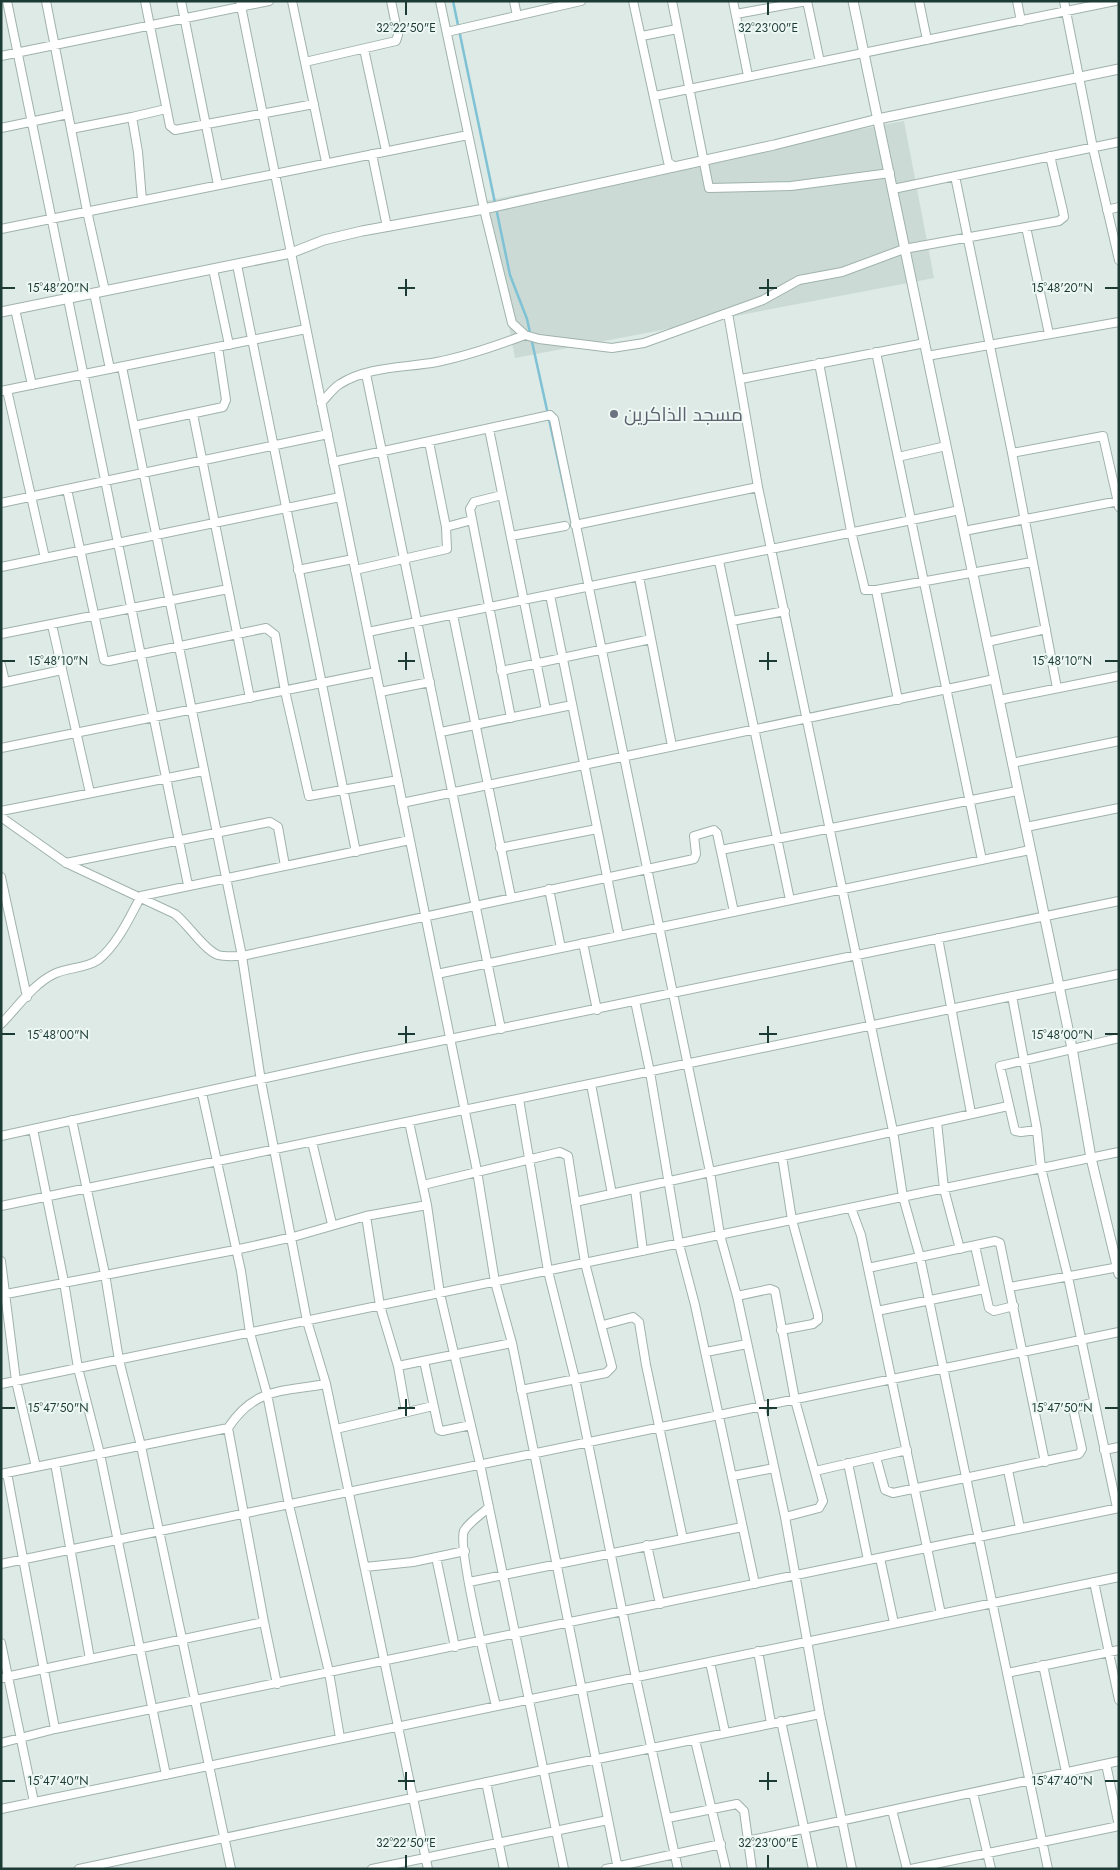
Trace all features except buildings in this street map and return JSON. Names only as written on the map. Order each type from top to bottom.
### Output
[{"type":"street","points":[[7,1],[188,885]]},
{"type":"street","points":[[46,1],[87,211],[105,291]]},
{"type":"street","points":[[145,1],[166,109],[170,126],[175,130],[314,104]]},
{"type":"street","points":[[181,1],[218,185]]},
{"type":"street","points":[[1,56],[185,19],[241,4],[269,1]]},
{"type":"street","points":[[292,1],[326,162]]},
{"type":"street","points":[[305,62],[396,41],[398,38],[391,1]]},
{"type":"street","points":[[440,1],[484,209],[512,323],[525,335],[548,340],[612,348],[644,343],[763,300],[799,280],[842,272],[904,249],[1059,221],[1064,217],[1050,156]]},
{"type":"street","points":[[514,1],[517,16]]},
{"type":"street","points":[[446,32],[565,3],[581,1]]},
{"type":"street","points":[[634,1],[668,162],[675,167]]},
{"type":"street","points":[[672,1],[709,188],[790,186],[890,173]]},
{"type":"street","points":[[733,1],[748,76]]},
{"type":"street","points":[[736,14],[807,1],[820,62]]},
{"type":"street","points":[[853,1],[1072,1048],[1091,1158],[1118,1269],[1010,1287]]},
{"type":"street","points":[[920,1],[927,40]]},
{"type":"street","points":[[1017,1],[1021,21]]},
{"type":"street","points":[[1064,1],[1093,148],[1119,260]]},
{"type":"street","points":[[655,96],[1115,1]]},
{"type":"street","points":[[241,4],[477,1171],[495,1282],[512,1343],[618,1867]]},
{"type":"street","points":[[642,36],[677,29]]},
{"type":"street","points":[[364,49],[386,151]]},
{"type":"street","points":[[1,312],[237,265],[291,253],[324,240],[484,209],[675,167],[878,119],[1119,69]]},
{"type":"street","points":[[71,130],[166,109]]},
{"type":"street","points":[[1,128],[68,114]]},
{"type":"street","points":[[132,117],[138,152],[142,200]]},
{"type":"street","points":[[1,229],[326,162],[468,135]]},
{"type":"street","points":[[893,189],[1119,142]]},
{"type":"street","points":[[372,154],[387,227]]},
{"type":"street","points":[[955,176],[1012,453],[1057,688]]},
{"type":"street","points":[[1107,210],[1119,207]]},
{"type":"street","points":[[1026,227],[1049,334]]},
{"type":"street","points":[[237,265],[356,852]]},
{"type":"street","points":[[214,269],[229,345]]},
{"type":"street","points":[[94,293],[110,369]]},
{"type":"street","points":[[15,309],[32,385]]},
{"type":"street","points":[[728,313],[741,379],[758,487],[894,1131],[903,1197],[920,1257],[1048,1869]]},
{"type":"street","points":[[927,356],[1119,322]]},
{"type":"street","points":[[45,558],[32,497],[4,390],[306,329]]},
{"type":"street","points":[[321,403],[338,385],[354,377],[437,362],[490,348],[525,335]]},
{"type":"street","points":[[741,379],[924,343]]},
{"type":"street","points":[[134,426],[223,407],[226,404],[218,347]]},
{"type":"street","points":[[876,352],[982,860]]},
{"type":"street","points":[[819,363],[863,588],[868,592],[1032,562]]},
{"type":"street","points":[[122,367],[242,956],[261,1081],[293,1237],[307,1321],[326,1384],[350,1492],[428,1869]]},
{"type":"street","points":[[366,374],[501,1030]]},
{"type":"street","points":[[193,414],[250,698]]},
{"type":"street","points":[[333,462],[550,415],[552,417],[710,1172],[720,1235],[737,1296],[785,1517],[820,1714],[852,1869]]},
{"type":"street","points":[[489,429],[546,710]]},
{"type":"street","points":[[1,503],[328,434]]},
{"type":"street","points":[[964,531],[1118,503],[1103,436],[1012,453]]},
{"type":"street","points":[[355,570],[447,549],[446,527],[429,442]]},
{"type":"street","points":[[898,457],[946,446]]},
{"type":"street","points":[[575,525],[758,487]]},
{"type":"street","points":[[67,489],[104,660],[109,661],[266,628],[272,630],[275,635],[285,691],[308,794],[312,796],[398,780]]},
{"type":"street","points":[[502,495],[474,502],[470,509],[511,718]]},
{"type":"street","points":[[1,567],[340,497]]},
{"type":"street","points":[[368,632],[720,561],[910,519],[960,510]]},
{"type":"street","points":[[446,527],[472,520]]},
{"type":"street","points":[[511,536],[566,526]]},
{"type":"street","points":[[298,570],[353,559]]},
{"type":"street","points":[[720,561],[790,900]]},
{"type":"street","points":[[639,577],[672,746]]},
{"type":"street","points":[[1,634],[228,589]]},
{"type":"street","points":[[876,590],[898,700]]},
{"type":"street","points":[[550,596],[619,936]]},
{"type":"street","points":[[732,621],[785,611]]},
{"type":"street","points":[[453,615],[511,897]]},
{"type":"street","points":[[52,625],[90,793]]},
{"type":"street","points":[[987,642],[1046,630]]},
{"type":"street","points":[[501,671],[651,639]]},
{"type":"street","points":[[1,665],[3,682],[62,670]]},
{"type":"street","points":[[1,748],[376,672]]},
{"type":"street","points":[[999,700],[1119,676]]},
{"type":"street","points":[[402,803],[995,680]]},
{"type":"street","points":[[380,692],[430,682]]},
{"type":"street","points":[[441,732],[572,705]]},
{"type":"street","points":[[1012,763],[1119,741]]},
{"type":"street","points":[[1,812],[203,771]]},
{"type":"street","points":[[721,850],[1017,791]]},
{"type":"street","points":[[1026,827],[1119,808]]},
{"type":"street","points":[[1,817],[66,863],[141,896],[175,914],[189,926],[205,946],[216,954],[242,956],[606,876],[694,859],[696,854],[693,838],[695,834],[716,831],[734,912]]},
{"type":"street","points":[[66,863],[270,822],[278,827],[285,866]]},
{"type":"street","points":[[500,848],[597,828]]},
{"type":"street","points":[[1,1024],[52,975],[97,960],[111,946],[141,896],[410,840]]},
{"type":"street","points":[[437,974],[1030,850]]},
{"type":"street","points":[[1,877],[27,997]]},
{"type":"street","points":[[549,889],[561,948]]},
{"type":"street","points":[[1,1136],[261,1081],[362,1057],[501,1030],[1119,901]]},
{"type":"street","points":[[1,922],[10,920]]},
{"type":"street","points":[[938,938],[971,1113]]},
{"type":"street","points":[[583,943],[597,1010]]},
{"type":"street","points":[[1,1206],[952,1008],[1118,976]]},
{"type":"street","points":[[1,1743],[55,1729],[385,1662],[480,1640],[1118,1508],[1068,1277],[1041,1168],[1037,1130],[1012,996]]},
{"type":"street","points":[[635,1001],[650,1072],[680,1244],[706,1352],[755,1584]]},
{"type":"street","points":[[1037,1130],[1015,1131],[1000,1066],[1119,1038]]},
{"type":"street","points":[[591,1084],[612,1194]]},
{"type":"street","points":[[202,1093],[235,1250],[250,1333],[267,1394],[289,1504],[329,1672],[340,1738]]},
{"type":"street","points":[[519,1099],[548,1271],[575,1379],[622,1612],[678,1869]]},
{"type":"street","points":[[575,1202],[1008,1106]]},
{"type":"street","points":[[72,1120],[105,1274],[119,1360],[142,1446],[232,1869]]},
{"type":"street","points":[[409,1122],[427,1205],[440,1294],[456,1355],[490,1507],[564,1869]]},
{"type":"street","points":[[937,1122],[944,1188],[960,1249]]},
{"type":"street","points":[[32,1129],[64,1282],[78,1368],[100,1454],[166,1775]]},
{"type":"street","points":[[312,1142],[332,1224]]},
{"type":"street","points":[[423,1185],[560,1152],[568,1156],[585,1263],[603,1326],[612,1367],[610,1370],[575,1379],[521,1390]]},
{"type":"street","points":[[1,1384],[1119,1152]]},
{"type":"street","points":[[781,1330],[813,1324],[818,1320],[792,1220],[782,1156]]},
{"type":"street","points":[[635,1188],[643,1251]]},
{"type":"street","points":[[4,1294],[235,1250],[293,1237],[332,1224],[366,1216],[427,1205]]},
{"type":"street","points":[[851,1208],[861,1235],[942,1614]]},
{"type":"street","points":[[366,1216],[380,1306],[398,1366],[406,1412]]},
{"type":"street","points":[[868,1268],[996,1241],[1000,1242],[1045,1462]]},
{"type":"street","points":[[975,1246],[984,1289],[991,1310],[1014,1306]]},
{"type":"street","points":[[1,1261],[16,1381],[36,1467]]},
{"type":"street","points":[[737,1296],[773,1289],[795,1400],[815,1471],[822,1504],[819,1508],[785,1517]]},
{"type":"street","points":[[877,1311],[984,1289]]},
{"type":"street","points":[[603,1326],[633,1317],[639,1322],[683,1539]]},
{"type":"street","points":[[1,1564],[1119,1332]]},
{"type":"street","points":[[398,1366],[512,1343]]},
{"type":"street","points":[[706,1352],[747,1344]]},
{"type":"street","points":[[424,1361],[440,1431],[471,1425]]},
{"type":"street","points":[[55,1729],[24,1559],[4,1474],[228,1428],[248,1403],[267,1394],[326,1384]]},
{"type":"street","points":[[876,1456],[885,1490],[888,1492],[915,1490],[1045,1462],[1081,1452],[1073,1408],[1094,1402]]},
{"type":"street","points":[[336,1429],[433,1406]]},
{"type":"street","points":[[228,1428],[264,1622],[278,1684]]},
{"type":"street","points":[[1104,1450],[1119,1447]]},
{"type":"street","points":[[815,1471],[907,1450]]},
{"type":"street","points":[[55,1463],[90,1659]]},
{"type":"street","points":[[848,1463],[868,1560]]},
{"type":"street","points":[[733,1476],[774,1468]]},
{"type":"street","points":[[1008,1470],[1020,1528]]},
{"type":"street","points":[[490,1507],[464,1531],[469,1582],[480,1640],[496,1706]]},
{"type":"street","points":[[469,1582],[742,1527]]},
{"type":"street","points":[[647,1545],[660,1604]]},
{"type":"street","points":[[365,1567],[465,1551]]},
{"type":"street","points":[[436,1557],[455,1647]]},
{"type":"street","points":[[880,1558],[894,1623]]},
{"type":"street","points":[[1,1809],[1119,1577]]},
{"type":"street","points":[[1094,1582],[1119,1700]]},
{"type":"street","points":[[4,1678],[264,1622]]},
{"type":"street","points":[[1,1643],[4,1678],[22,1738],[34,1802]]},
{"type":"street","points":[[1007,1673],[1119,1650]]},
{"type":"street","points":[[758,1652],[771,1723]]},
{"type":"street","points":[[710,1662],[725,1732]]},
{"type":"street","points":[[1043,1665],[1066,1772]]},
{"type":"street","points":[[79,1869],[225,1836],[820,1714]]},
{"type":"street","points":[[781,1721],[813,1869]]},
{"type":"street","points":[[695,1740],[726,1869]]},
{"type":"street","points":[[747,1841],[1119,1761]]},
{"type":"street","points":[[911,1869],[1119,1826],[1106,1764]]},
{"type":"street","points":[[486,1782],[504,1869]]},
{"type":"street","points":[[973,1793],[991,1869]]},
{"type":"street","points":[[668,1818],[737,1804],[744,1811],[752,1869]]},
{"type":"street","points":[[892,1810],[907,1869]]},
{"type":"street","points":[[372,1869],[608,1820]]},
{"type":"street","points":[[606,1869],[721,1844]]},
{"type":"street","points":[[123,1860],[125,1869]]},
{"type":"shaded area","points":[[904,121],[934,278],[515,358],[485,201]]},
{"type":"waterway","points":[[453,1],[510,275],[527,319],[574,533]]},
{"type":"place","name":"مسجد الذاكرين","points":[[614,414]]}]
